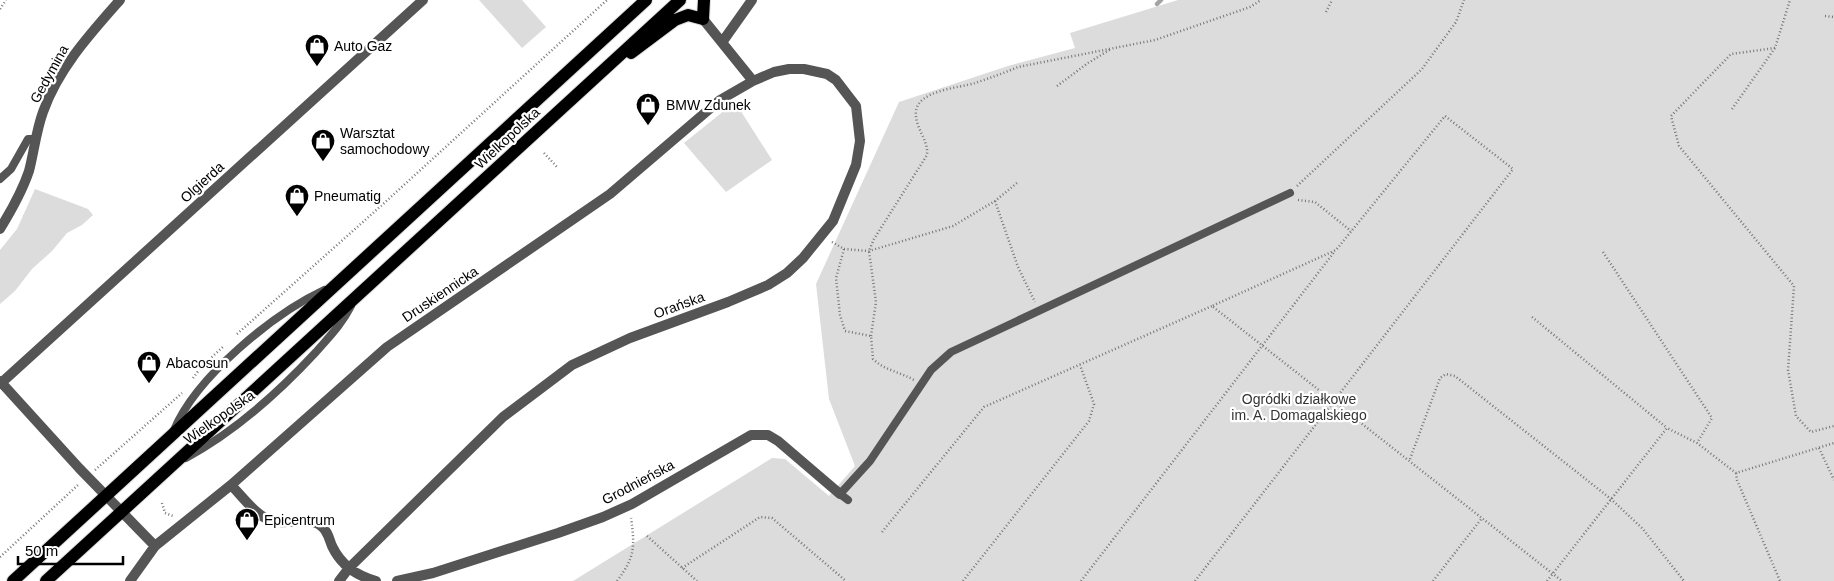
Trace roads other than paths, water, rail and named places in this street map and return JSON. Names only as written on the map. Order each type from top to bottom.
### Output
[{"type":"main road","name":"Wielkopolska","points":[[12,581],[646,0]]},
{"type":"main road","name":"Wielkopolska","points":[[46,581],[680,0]]},
{"type":"main road","points":[[598,75],[675,20],[688,16],[703,19],[704,0]]},
{"type":"street","name":"Gedymina","points":[[0,229],[17,202],[29,172],[43,111],[76,52],[120,0]]},
{"type":"street","name":"Olgierda","points":[[0,383],[423,0]]},
{"type":"street","points":[[723,41],[752,0]]},
{"type":"street","points":[[703,19],[723,41],[753,81]]},
{"type":"street","name":"Orańska","points":[[339,581],[349,568],[503,417],[572,365],[630,338],[728,302],[768,285],[787,273],[822,237],[833,221],[856,165],[860,142],[856,106],[836,80],[826,74],[804,69],[789,69],[774,72],[753,81]]},
{"type":"street","name":"Druskiennicka","points":[[130,581],[155,546],[231,485],[388,347],[610,194],[720,100],[753,81]]},
{"type":"street","points":[[0,383],[155,546]]},
{"type":"street","name":"Grodnieńska","points":[[397,581],[433,573],[603,517],[632,504],[751,435],[768,435],[844,497]]},
{"type":"street","points":[[231,485],[262,516],[272,521],[306,521],[319,524],[327,533],[338,557],[349,568],[376,581]]},
{"type":"lane","points":[[0,179],[10,169],[28,139],[36,139]]},
{"type":"lane","points":[[844,497],[931,370],[951,352],[1290,193]]},
{"type":"waterway","points":[[1157,4],[1161,0]]},
{"type":"place","name":"Auto Gaz","points":[[317,67]]},
{"type":"place","name":"BMW Zdunek","points":[[648,126]]},
{"type":"place","name":"Warsztat samochodowy","points":[[323,162]]},
{"type":"place","name":"Pneumatig","points":[[297,217]]},
{"type":"place","name":"Abacosun","points":[[149,384]]},
{"type":"place","name":"Epicentrum","points":[[247,541]]},
{"type":"park label","name":"Ogródki działkowe im. A. Domagalskiego","points":[[1299,408]]}]
